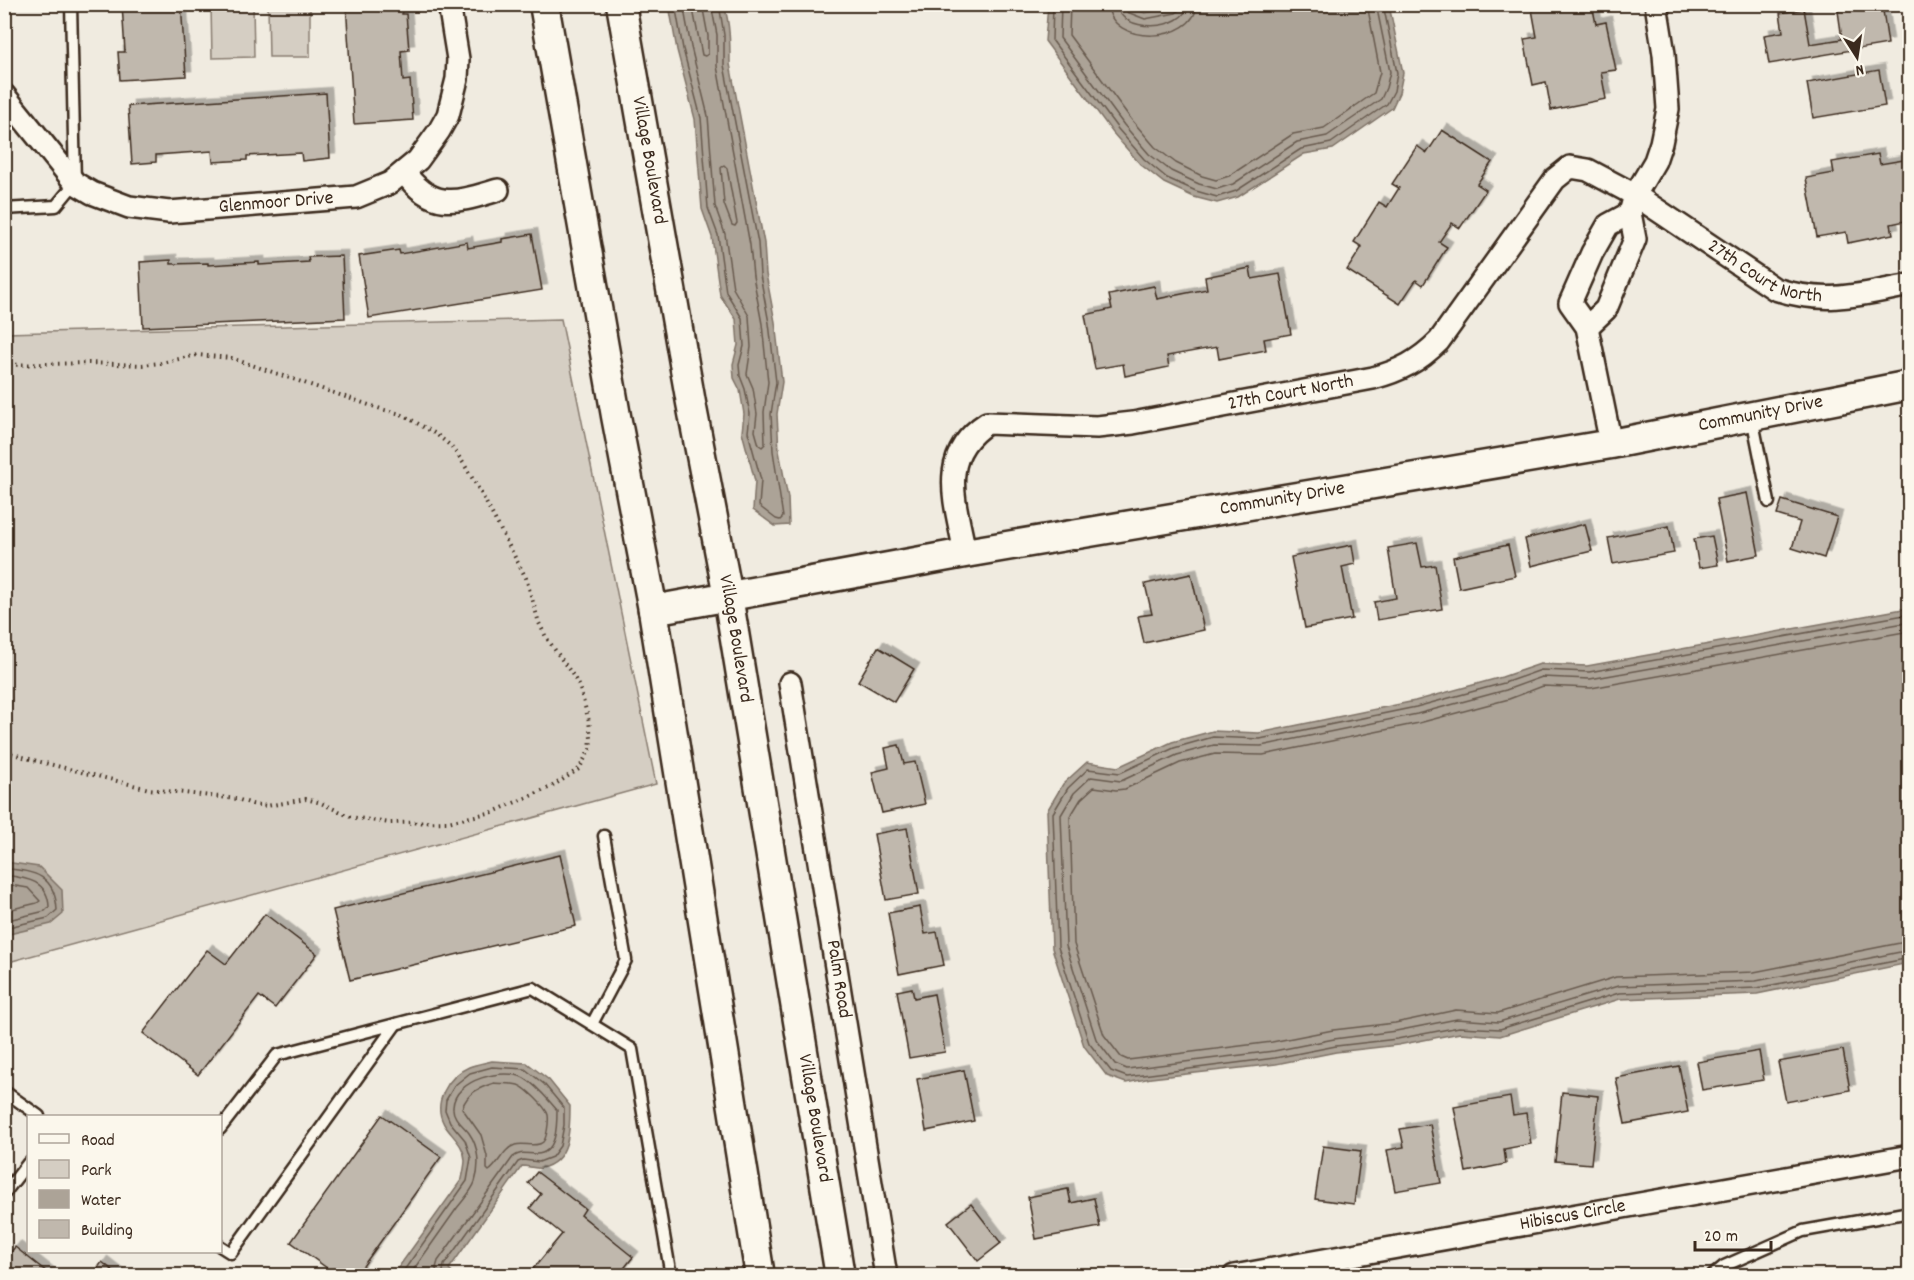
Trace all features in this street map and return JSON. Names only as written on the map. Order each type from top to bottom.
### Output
[{"type":"street","name":"Glenmoor Drive","points":[[6,100],[75,183],[92,193],[120,204],[149,211],[169,212],[357,197],[390,183],[404,172],[418,160],[440,131],[453,97],[458,60],[449,4]]},
{"type":"street","points":[[544,4],[616,416],[653,610],[760,1275]]},
{"type":"street","name":"Village Boulevard","points":[[621,4],[691,403],[728,596],[840,1275]]},
{"type":"street","points":[[1611,444],[1587,327],[1570,303],[1592,253],[1608,225],[1632,204],[1655,161],[1661,143],[1668,109],[1664,54],[1656,4]]},
{"type":"street","name":"27th Court North","points":[[965,553],[952,483],[955,464],[962,446],[972,432],[987,423],[1097,427],[1134,423],[1392,373],[1426,355],[1439,341],[1555,179],[1570,167],[1588,170],[1632,204],[1775,289],[1799,297],[1822,298],[1848,297],[1910,285]]},
{"type":"street","points":[[404,172],[415,187],[430,198],[446,201],[467,199],[498,190]]},
{"type":"street","points":[[1587,327],[1606,309],[1635,239],[1632,204]]},
{"type":"street","name":"Community Drive","points":[[653,610],[965,553],[1611,444],[1910,385]]},
{"type":"street","name":"Palm Road","points":[[790,683],[885,1275]]},
{"type":"street","name":"Hibiscus Circle","points":[[1234,1275],[1910,1156]]},
{"type":"lane","points":[[4,209],[56,206],[75,183],[71,4]]},
{"type":"lane","points":[[1752,417],[1769,502]]},
{"type":"lane","points":[[592,1024],[626,960],[604,836]]},
{"type":"lane","points":[[222,1126],[277,1055],[533,988],[632,1049],[671,1275]]},
{"type":"lane","points":[[222,1247],[231,1253],[396,1024]]},
{"type":"lane","points":[[4,1091],[38,1115]]},
{"type":"lane","points":[[4,1194],[27,1164]]},
{"type":"lane","points":[[1712,1275],[1724,1266],[1803,1231],[1910,1212]]},
{"type":"path","points":[[4,365],[89,363],[142,365],[197,355],[231,358],[401,414],[436,434],[452,447],[464,464],[518,561],[526,579],[539,623],[580,689],[591,738],[590,749],[579,769],[551,787],[493,812],[448,822],[419,824],[367,821],[306,799],[267,806],[229,798],[148,789],[4,751]]},
{"type":"green space","points":[[211,5],[253,5],[254,57],[212,58]]},
{"type":"green space","points":[[268,5],[310,5],[310,57],[269,57]]},
{"type":"green space","points":[[561,319],[656,784],[5,963],[5,333]]},
{"type":"water","points":[[1185,4],[1389,5],[1403,73],[1399,93],[1392,108],[1333,149],[1304,154],[1238,197],[1217,203],[1194,197],[1164,183],[1140,164],[1113,133],[1045,41],[1048,5],[1127,5],[1145,13]]},
{"type":"water","points":[[669,5],[724,5],[726,12],[730,64],[764,243],[766,274],[775,322],[782,382],[777,414],[779,451],[788,498],[789,525],[775,526],[753,510],[755,481],[742,432],[744,414],[740,390],[734,378],[733,364],[738,345],[736,319],[720,295],[712,237],[702,209],[695,119],[677,50]]},
{"type":"water","points":[[1909,608],[1909,963],[1757,994],[1620,999],[1500,1036],[1460,1033],[1398,1045],[1336,1052],[1276,1064],[1151,1078],[1126,1083],[1107,1076],[1084,1046],[1052,948],[1047,811],[1063,784],[1087,762],[1118,767],[1172,742],[1213,731],[1259,733],[1415,701],[1540,664],[1587,666]]},
{"type":"water","points":[[5,862],[39,867],[62,890],[63,914],[51,924],[5,935]]},
{"type":"water","points":[[492,1061],[527,1063],[549,1080],[570,1106],[570,1125],[563,1152],[551,1165],[541,1168],[522,1166],[449,1269],[455,1275],[393,1275],[462,1179],[464,1154],[441,1116],[441,1099],[444,1091],[461,1071]]},
{"type":"building","points":[[122,4],[181,4],[186,76],[120,80],[118,52],[125,52]]},
{"type":"building","points":[[346,4],[401,4],[402,14],[406,14],[409,50],[401,51],[403,81],[410,80],[413,120],[354,124]]},
{"type":"building","points":[[1531,4],[1592,4],[1596,24],[1606,22],[1616,70],[1601,72],[1606,99],[1551,110],[1546,82],[1533,85],[1524,39],[1537,37]]},
{"type":"building","points":[[1837,4],[1882,4],[1888,44],[1769,64],[1764,35],[1783,32],[1780,13],[1804,9],[1810,44],[1842,39]]},
{"type":"building","points":[[1879,70],[1885,106],[1813,118],[1807,83]]},
{"type":"building","points":[[326,93],[330,158],[302,161],[301,153],[247,156],[247,160],[213,162],[212,151],[156,155],[156,162],[132,164],[128,106]]},
{"type":"building","points":[[1442,130],[1492,162],[1477,184],[1486,190],[1460,228],[1452,223],[1439,242],[1447,247],[1423,285],[1416,280],[1400,304],[1347,270],[1362,247],[1354,242],[1379,202],[1387,207],[1399,188],[1392,184],[1417,146],[1427,153]]},
{"type":"building","points":[[1878,154],[1880,164],[1910,159],[1910,220],[1891,224],[1893,234],[1848,243],[1846,232],[1817,237],[1806,178],[1834,173],[1832,162]]},
{"type":"building","points":[[532,234],[542,290],[369,318],[359,256],[399,250],[400,254],[467,242],[468,248]]},
{"type":"building","points":[[342,256],[345,318],[143,327],[140,262],[171,260],[171,264],[208,263],[208,265],[259,262],[259,265],[309,262],[308,257]]},
{"type":"building","points":[[1250,268],[1252,279],[1280,274],[1291,334],[1264,339],[1266,350],[1219,359],[1217,347],[1167,356],[1169,367],[1125,376],[1123,364],[1095,369],[1085,315],[1112,309],[1109,295],[1154,286],[1157,299],[1207,289],[1205,277]]},
{"type":"building","points":[[1747,493],[1759,555],[1728,561],[1716,499]]},
{"type":"building","points":[[1782,500],[1837,517],[1824,558],[1792,548],[1800,522],[1777,515]]},
{"type":"building","points":[[1585,524],[1592,551],[1531,566],[1525,539]]},
{"type":"building","points":[[1669,526],[1674,553],[1613,564],[1608,538]]},
{"type":"building","points":[[1712,536],[1718,565],[1699,568],[1694,539]]},
{"type":"building","points":[[1417,543],[1422,567],[1435,565],[1442,609],[1377,620],[1374,602],[1396,598],[1388,548]]},
{"type":"building","points":[[1352,545],[1355,564],[1342,567],[1352,619],[1305,628],[1291,557]]},
{"type":"building","points":[[1508,545],[1515,576],[1459,588],[1453,557]]},
{"type":"building","points":[[1191,574],[1204,630],[1144,643],[1138,616],[1152,614],[1145,584]]},
{"type":"building","points":[[878,647],[914,669],[894,702],[858,681]]},
{"type":"building","points":[[899,745],[904,764],[915,762],[925,804],[882,813],[872,772],[889,768],[885,748]]},
{"type":"building","points":[[907,828],[919,894],[886,900],[874,834]]},
{"type":"building","points":[[560,855],[576,926],[350,980],[333,910]]},
{"type":"building","points":[[920,907],[925,934],[937,932],[944,965],[899,974],[888,913]]},
{"type":"building","points":[[265,914],[317,954],[275,1008],[259,996],[198,1075],[143,1033],[207,950],[226,964]]},
{"type":"building","points":[[912,988],[914,998],[934,994],[945,1052],[909,1058],[897,991]]},
{"type":"building","points":[[1843,1050],[1850,1090],[1786,1102],[1778,1062]]},
{"type":"building","points":[[1759,1051],[1764,1080],[1702,1090],[1697,1062]]},
{"type":"building","points":[[1679,1066],[1688,1112],[1625,1124],[1616,1078]]},
{"type":"building","points":[[964,1070],[974,1121],[926,1131],[917,1079]]},
{"type":"building","points":[[1562,1092],[1598,1096],[1591,1164],[1555,1161]]},
{"type":"building","points":[[1510,1097],[1513,1115],[1526,1113],[1531,1144],[1504,1149],[1506,1164],[1466,1172],[1454,1107]]},
{"type":"building","points":[[382,1115],[441,1157],[356,1276],[338,1276],[291,1242]]},
{"type":"building","points":[[1430,1124],[1441,1183],[1395,1191],[1387,1150],[1404,1147],[1400,1129]]},
{"type":"building","points":[[1323,1146],[1361,1151],[1354,1204],[1315,1199]]},
{"type":"building","points":[[537,1172],[585,1209],[581,1215],[633,1257],[618,1276],[541,1276],[533,1269],[562,1234],[530,1208],[541,1194],[528,1183]]},
{"type":"building","points":[[1068,1189],[1071,1203],[1094,1198],[1100,1227],[1036,1239],[1028,1197]]},
{"type":"building","points":[[971,1204],[1001,1243],[978,1261],[948,1222]]},
{"type":"building","points":[[15,1247],[52,1276],[4,1276],[4,1260]]},
{"type":"building","points":[[102,1262],[120,1276],[92,1276]]}]
